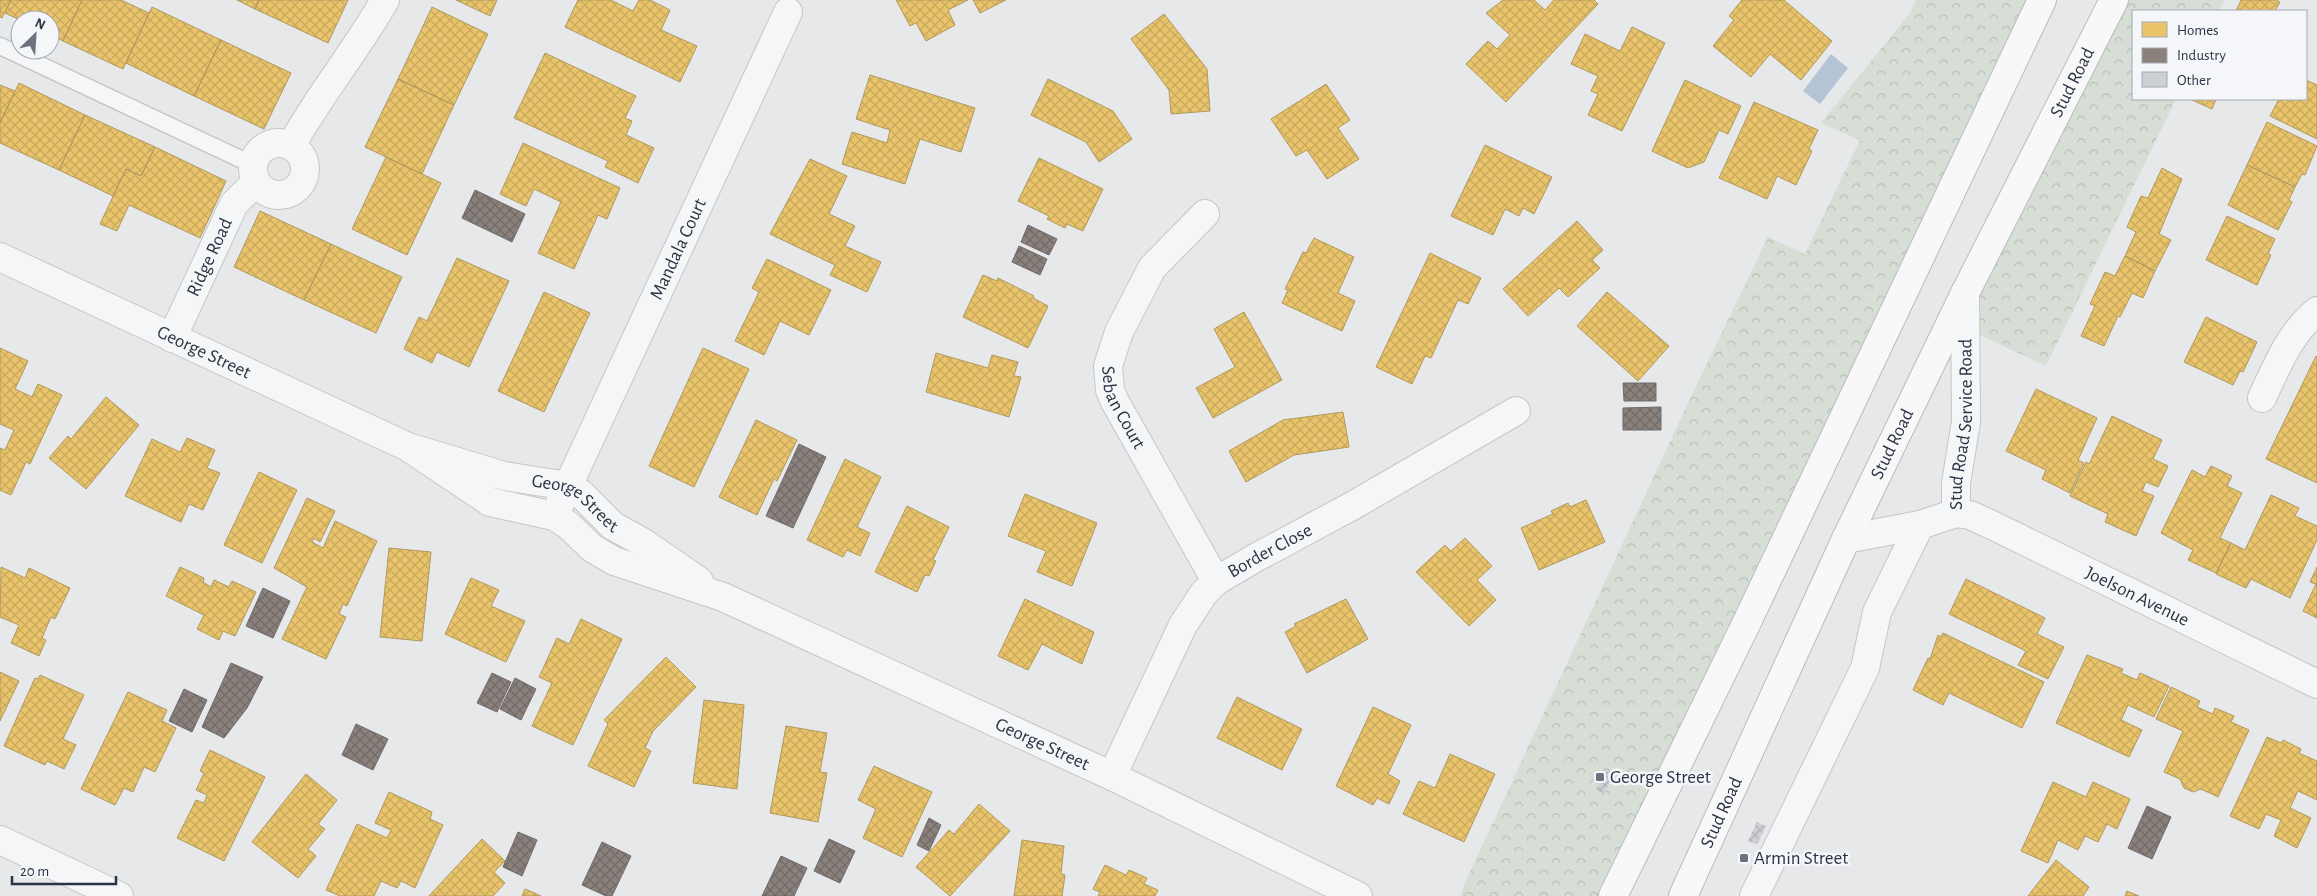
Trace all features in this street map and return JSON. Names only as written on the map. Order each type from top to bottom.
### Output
[{"type":"highway","points":[[1614,896],[1748,622],[2042,0]]},
{"type":"highway","name":"Stud Road","points":[[1683,896],[1846,539],[1966,292],[2114,0]]},
{"type":"street","points":[[291,146],[318,100],[352,55],[385,0]]},
{"type":"street","name":"Mandala Court","points":[[554,516],[788,12]]},
{"type":"street","points":[[283,143],[291,146],[303,159],[305,176],[302,184],[295,190],[278,196],[270,194],[255,174],[256,157],[268,146],[283,143]]},
{"type":"street","name":"Ridge Road","points":[[172,338],[234,204],[255,174]]},
{"type":"street","name":"Seban Court","points":[[1205,214],[1152,268],[1114,344],[1108,366],[1110,390],[1114,400],[1216,581]]},
{"type":"street","name":"George Street","points":[[0,257],[408,447],[504,476],[568,486],[580,493],[613,526],[644,543],[724,597]]},
{"type":"street","name":"Stud Road Service Road","points":[[1754,896],[1864,668],[1877,612],[1920,525],[1956,513],[1956,483],[1966,422],[1966,292]]},
{"type":"street","points":[[2262,398],[2286,346],[2297,331],[2317,311]]},
{"type":"street","name":"Border Close","points":[[1112,776],[1183,625],[1204,594],[1216,581],[1249,561],[1352,506],[1516,411]]},
{"type":"street","name":"George Street","points":[[408,447],[490,502],[554,516],[568,525],[592,548],[614,561],[724,597],[1112,776],[1358,896]]},
{"type":"street","name":"Joelson Avenue","points":[[1956,513],[1970,515],[1994,526],[2317,684]]},
{"type":"street","points":[[1846,539],[1920,525]]},
{"type":"street","points":[[0,840],[119,896]]},
{"type":"lane","points":[[0,46],[255,174]]},
{"type":"green space","points":[[1916,0],[2040,0],[1613,896],[1461,896],[1464,885],[1687,405],[1768,237],[1805,254],[1860,140],[1821,123],[1910,13]]},
{"type":"green space","points":[[2113,0],[2224,0],[2219,10],[2132,10],[2132,100],[2176,100],[2046,366],[1965,328],[1965,293]]},
{"type":"water","points":[[1831,54],[1848,68],[1820,104],[1803,91]]},
{"type":"building: Homes","points":[[0,0],[11,0],[2,18],[0,17]]},
{"type":"building: Homes","points":[[11,0],[82,0],[63,41],[60,39],[60,10],[10,10],[10,15],[5,13]]},
{"type":"building: Homes","points":[[82,0],[121,0],[149,13],[123,69],[63,41]]},
{"type":"building: Homes","points":[[237,0],[259,0],[255,9]]},
{"type":"building: Homes","points":[[259,0],[348,0],[328,43],[255,9]]},
{"type":"building: Homes","points":[[456,0],[497,0],[490,16]]},
{"type":"building: Homes","points":[[578,0],[611,0],[633,11],[639,0],[650,0],[670,10],[661,30],[697,46],[680,82],[565,27]]},
{"type":"building: Homes","points":[[896,0],[968,0],[948,10],[955,25],[926,41],[916,23],[910,26]]},
{"type":"building: Homes","points":[[973,0],[1006,0],[980,13]]},
{"type":"building: Homes","points":[[1503,0],[1534,0],[1545,10],[1554,0],[1594,0],[1598,4],[1506,102],[1466,64],[1488,41],[1497,49],[1510,35],[1486,13]]},
{"type":"building: Homes","points":[[1742,0],[1784,0],[1832,41],[1801,80],[1770,54],[1751,77],[1713,46],[1734,20],[1729,16]]},
{"type":"building: Homes","points":[[2241,0],[2276,0],[2280,2],[2276,10],[2236,10]]},
{"type":"building: Homes","points":[[152,7],[221,40],[194,96],[126,63]]},
{"type":"building: Homes","points":[[432,7],[488,34],[454,105],[398,79]]},
{"type":"building: Homes","points":[[1164,14],[1207,69],[1210,111],[1171,114],[1169,90],[1131,39]]},
{"type":"building: Homes","points":[[1632,27],[1665,43],[1622,131],[1588,115],[1598,94],[1591,91],[1598,76],[1571,64],[1585,34],[1620,51]]},
{"type":"building: Homes","points":[[221,40],[291,73],[264,129],[194,96]]},
{"type":"building: Homes","points":[[545,53],[636,96],[625,118],[632,121],[626,135],[654,148],[638,183],[605,167],[608,161],[514,118]]},
{"type":"building: Homes","points":[[870,75],[975,108],[961,152],[920,139],[905,184],[842,164],[852,132],[887,143],[890,130],[856,119]]},
{"type":"building: Homes","points":[[398,79],[454,105],[422,174],[365,147]]},
{"type":"building: Homes","points":[[1048,79],[1113,111],[1132,139],[1099,162],[1086,142],[1031,115]]},
{"type":"building: Homes","points":[[1685,80],[1741,106],[1728,134],[1719,130],[1704,162],[1688,168],[1652,151]]},
{"type":"building: Homes","points":[[2307,80],[2317,85],[2317,139],[2270,116],[2278,100],[2307,100]]},
{"type":"building: Homes","points":[[19,83],[85,115],[59,170],[0,143],[0,123]]},
{"type":"building: Homes","points":[[1326,84],[1350,120],[1338,128],[1359,159],[1327,179],[1307,150],[1296,156],[1271,119]]},
{"type":"building: Homes","points":[[0,85],[15,91],[0,123]]},
{"type":"building: Homes","points":[[2192,100],[2216,100],[2212,109]]},
{"type":"building: Homes","points":[[1754,102],[1818,130],[1809,149],[1812,151],[1796,185],[1777,176],[1767,199],[1719,178]]},
{"type":"building: Homes","points":[[85,115],[155,147],[141,176],[126,169],[113,196],[59,170]]},
{"type":"building: Homes","points":[[2267,122],[2317,146],[2305,175],[2302,174],[2295,187],[2247,165]]},
{"type":"building: Homes","points":[[523,143],[620,188],[607,219],[598,215],[574,269],[538,253],[561,202],[534,189],[526,206],[500,194]]},
{"type":"building: Homes","points":[[1485,145],[1552,177],[1534,214],[1523,208],[1519,216],[1505,209],[1493,235],[1451,216]]},
{"type":"building: Homes","points":[[155,147],[226,181],[200,238],[129,205],[117,231],[100,224],[126,169],[141,176]]},
{"type":"building: Homes","points":[[386,157],[441,183],[407,255],[352,229]]},
{"type":"building: Homes","points":[[1039,158],[1103,189],[1083,231],[1067,224],[1065,228],[1047,219],[1049,216],[1018,201]]},
{"type":"building: Homes","points":[[810,159],[847,176],[829,214],[855,226],[845,246],[881,262],[867,292],[830,275],[835,265],[770,234]]},
{"type":"building: Homes","points":[[2247,165],[2295,187],[2289,200],[2292,202],[2278,230],[2228,205]]},
{"type":"building: Homes","points":[[2162,168],[2182,179],[2159,234],[2171,240],[2155,271],[2125,256],[2136,232],[2127,227],[2141,196],[2148,198]]},
{"type":"building: Homes","points":[[260,211],[331,244],[304,300],[234,267]]},
{"type":"building: Homes","points":[[2227,216],[2275,239],[2268,254],[2271,255],[2257,285],[2206,260]]},
{"type":"building: Homes","points":[[1577,221],[1603,250],[1592,260],[1600,268],[1568,297],[1559,288],[1528,316],[1503,289]]},
{"type":"building: Homes","points":[[1314,238],[1354,257],[1338,293],[1355,301],[1342,331],[1282,303],[1288,290],[1285,289],[1303,252],[1306,253]]},
{"type":"building: Homes","points":[[331,244],[402,277],[376,333],[304,300]]},
{"type":"building: Homes","points":[[1430,253],[1481,278],[1468,304],[1458,300],[1431,358],[1425,356],[1412,384],[1376,367]]},
{"type":"building: Homes","points":[[2125,256],[2155,271],[2143,298],[2132,293],[2120,317],[2118,316],[2104,346],[2081,336],[2095,306],[2090,304],[2105,272],[2115,276]]},
{"type":"building: Homes","points":[[457,258],[509,281],[469,367],[437,352],[432,363],[404,349],[419,317],[427,321]]},
{"type":"building: Homes","points":[[767,259],[831,290],[809,335],[780,321],[764,355],[735,341],[759,292],[752,288]]},
{"type":"building: Homes","points":[[983,275],[997,281],[998,278],[1034,296],[1033,298],[1048,306],[1028,348],[963,317]]},
{"type":"building: Homes","points":[[544,292],[590,313],[544,412],[498,391]]},
{"type":"building: Homes","points":[[1607,292],[1669,346],[1638,381],[1577,326]]},
{"type":"building: Homes","points":[[1244,312],[1282,380],[1213,418],[1196,388],[1235,367],[1214,329]]},
{"type":"building: Homes","points":[[2206,317],[2257,342],[2243,372],[2240,371],[2233,385],[2184,362]]},
{"type":"building: Homes","points":[[0,348],[28,361],[15,389],[32,397],[38,384],[62,395],[30,464],[26,462],[11,495],[0,490],[0,448],[5,450],[14,430],[0,424]]},
{"type":"building: Homes","points":[[703,348],[749,369],[694,487],[649,466]]},
{"type":"building: Homes","points":[[936,353],[988,368],[992,355],[1018,362],[1014,376],[1021,377],[1009,417],[926,392]]},
{"type":"building: Homes","points":[[2317,357],[2317,483],[2266,459]]},
{"type":"building: Homes","points":[[2036,389],[2097,418],[2078,460],[2084,463],[2070,493],[2042,479],[2046,470],[2006,451]]},
{"type":"building: Homes","points":[[106,397],[139,425],[86,489],[49,458],[68,436],[71,439]]},
{"type":"building: Homes","points":[[1343,412],[1349,447],[1294,455],[1246,482],[1229,451],[1283,420]]},
{"type":"building: Homes","points":[[2112,416],[2162,440],[2153,459],[2168,466],[2158,487],[2146,482],[2142,491],[2154,496],[2136,536],[2105,522],[2108,514],[2070,496],[2086,462],[2089,464]]},
{"type":"building: Homes","points":[[756,420],[797,440],[777,481],[774,479],[757,515],[719,497]]},
{"type":"building: Homes","points":[[187,438],[215,450],[207,468],[220,473],[203,510],[189,504],[181,522],[125,496],[152,439],[180,452]]},
{"type":"building: Homes","points":[[845,459],[881,477],[857,527],[870,533],[860,556],[847,550],[843,557],[807,540]]},
{"type":"building: Homes","points":[[2211,466],[2232,476],[2227,486],[2242,493],[2220,538],[2231,543],[2216,573],[2188,560],[2193,550],[2161,533],[2192,470],[2205,477]]},
{"type":"building: Homes","points":[[259,472],[297,490],[262,563],[224,545]]},
{"type":"building: Homes","points":[[1025,494],[1097,523],[1072,586],[1037,572],[1046,551],[1008,536]]},
{"type":"building: Homes","points":[[2271,495],[2299,508],[2295,516],[2317,526],[2317,540],[2290,598],[2251,579],[2246,588],[2216,574],[2231,543],[2245,550]]},
{"type":"building: Homes","points":[[307,498],[335,511],[320,542],[314,538],[312,542],[323,548],[335,521],[377,541],[347,606],[343,604],[339,614],[346,617],[326,659],[282,639],[307,587],[274,568]]},
{"type":"building: Homes","points":[[1586,500],[1605,542],[1539,570],[1521,528],[1553,514],[1551,511],[1568,503],[1570,507]]},
{"type":"building: Homes","points":[[907,506],[949,527],[933,560],[936,561],[929,576],[925,575],[917,592],[875,572]]},
{"type":"building: Homes","points":[[1465,538],[1492,566],[1477,580],[1496,600],[1469,626],[1416,572],[1445,545],[1451,551]]},
{"type":"building: Homes","points":[[389,548],[431,552],[422,641],[380,637]]},
{"type":"building: Homes","points":[[1,567],[25,578],[29,568],[70,588],[55,619],[51,617],[42,638],[46,640],[39,656],[11,643],[19,625],[0,617]]},
{"type":"building: Homes","points":[[180,567],[204,578],[203,582],[211,587],[214,580],[229,587],[232,581],[256,592],[235,636],[223,631],[219,640],[197,629],[204,615],[166,596]]},
{"type":"building: Homes","points":[[2317,567],[2317,618],[2303,611],[2316,584],[2310,582]]},
{"type":"building: Homes","points":[[471,578],[499,590],[491,606],[525,621],[506,662],[445,634]]},
{"type":"building: Homes","points":[[1966,579],[2045,618],[2037,634],[2064,647],[2048,679],[2018,665],[2026,651],[1949,614]]},
{"type":"building: Homes","points":[[1025,599],[1094,632],[1082,664],[1042,644],[1028,670],[998,656]]},
{"type":"building: Homes","points":[[1346,599],[1368,639],[1307,673],[1285,632],[1296,626],[1294,624]]},
{"type":"building: Homes","points":[[581,619],[622,639],[573,745],[532,726],[552,683],[539,677],[557,638],[569,644]]},
{"type":"building: Homes","points":[[1943,633],[2044,682],[2022,728],[1949,693],[1943,705],[1913,690],[1928,658],[1930,659],[1938,635],[1941,637]]},
{"type":"building: Homes","points":[[2087,655],[2123,669],[2121,673],[2137,680],[2140,673],[2169,686],[2154,717],[2128,705],[2121,720],[2142,730],[2129,757],[2056,723]]},
{"type":"building: Homes","points":[[666,657],[696,687],[653,731],[645,748],[651,751],[634,787],[588,766],[608,724],[604,720]]},
{"type":"building: Homes","points":[[0,672],[19,681],[0,721]]},
{"type":"building: Homes","points":[[40,675],[84,695],[63,739],[76,745],[64,769],[47,761],[45,765],[4,746],[35,678],[38,679]]},
{"type":"building: Homes","points":[[2171,687],[2200,701],[2197,707],[2213,714],[2215,708],[2234,716],[2231,722],[2249,730],[2218,797],[2201,789],[2193,792],[2184,788],[2180,779],[2164,772],[2183,731],[2156,719]]},
{"type":"building: Homes","points":[[128,692],[167,710],[162,721],[176,728],[155,772],[144,767],[133,792],[124,788],[115,805],[81,789]]},
{"type":"building: Homes","points":[[1237,697],[1302,729],[1282,770],[1217,738]]},
{"type":"building: Homes","points":[[704,700],[744,705],[737,789],[693,783]]},
{"type":"building: Homes","points":[[1373,707],[1411,725],[1388,774],[1400,781],[1389,804],[1377,798],[1373,805],[1336,786]]},
{"type":"building: Homes","points":[[786,726],[827,733],[820,772],[827,773],[818,822],[770,813]]},
{"type":"building: Homes","points":[[2267,737],[2281,743],[2283,740],[2301,749],[2299,753],[2317,761],[2317,800],[2298,791],[2290,808],[2311,818],[2297,848],[2274,836],[2281,820],[2266,814],[2259,829],[2230,816]]},
{"type":"building: Homes","points":[[210,750],[265,777],[224,861],[177,838],[196,800],[204,803],[207,795],[196,790],[204,773],[200,771]]},
{"type":"building: Homes","points":[[1450,754],[1495,774],[1464,842],[1403,814],[1419,781],[1435,788]]},
{"type":"building: Homes","points":[[874,766],[932,792],[902,857],[863,838],[876,809],[858,800]]},
{"type":"building: Homes","points":[[306,774],[337,800],[318,824],[325,829],[308,849],[316,856],[298,878],[252,842]]},
{"type":"building: Homes","points":[[2053,782],[2086,797],[2093,782],[2130,799],[2117,829],[2107,824],[2098,842],[2085,836],[2078,850],[2058,840],[2048,863],[2021,851]]},
{"type":"building: Homes","points":[[389,792],[432,812],[430,819],[443,825],[415,888],[401,881],[397,888],[381,881],[374,896],[340,896],[326,890],[357,824],[387,838],[391,830],[375,823]]},
{"type":"building: Homes","points":[[979,804],[1010,831],[950,896],[916,867],[949,830],[954,834]]},
{"type":"building: Homes","points":[[482,839],[505,861],[494,872],[505,883],[493,896],[429,896]]},
{"type":"building: Homes","points":[[1022,840],[1064,846],[1061,874],[1065,875],[1062,896],[1014,896]]},
{"type":"building: Homes","points":[[2056,860],[2089,887],[2083,896],[2028,896]]},
{"type":"building: Homes","points":[[1105,865],[1126,875],[1129,870],[1147,878],[1144,884],[1158,890],[1155,896],[1098,896],[1100,892],[1093,889]]},
{"type":"building: Homes","points":[[525,889],[541,896],[522,896]]},
{"type":"building: Homes","points":[[2127,891],[2139,896],[2125,896]]},
{"type":"building: Industry","points":[[475,190],[525,214],[512,242],[462,218]]},
{"type":"building: Industry","points":[[1028,225],[1057,239],[1049,255],[1021,242]]},
{"type":"building: Industry","points":[[1019,246],[1047,259],[1040,275],[1012,262]]},
{"type":"building: Industry","points":[[1623,383],[1656,383],[1656,401],[1624,401]]},
{"type":"building: Industry","points":[[1661,407],[1661,430],[1623,430],[1623,408]]},
{"type":"building: Industry","points":[[799,444],[826,457],[793,528],[766,516]]},
{"type":"building: Industry","points":[[263,588],[290,601],[273,638],[246,626]]},
{"type":"building: Industry","points":[[231,663],[263,677],[247,708],[224,738],[202,727]]},
{"type":"building: Industry","points":[[492,673],[511,682],[497,712],[477,703]]},
{"type":"building: Industry","points":[[515,678],[536,689],[521,720],[500,709]]},
{"type":"building: Industry","points":[[184,689],[207,700],[192,732],[169,721]]},
{"type":"building: Industry","points":[[356,724],[388,739],[373,770],[342,755]]},
{"type":"building: Industry","points":[[2147,806],[2171,817],[2152,859],[2128,848]]},
{"type":"building: Industry","points":[[929,818],[941,825],[929,851],[917,845]]},
{"type":"building: Industry","points":[[518,832],[537,840],[522,876],[503,867]]},
{"type":"building: Industry","points":[[829,839],[855,851],[840,883],[814,871]]},
{"type":"building: Industry","points":[[602,842],[631,856],[612,896],[606,896],[582,885]]},
{"type":"building: Industry","points":[[781,856],[807,868],[794,896],[762,896]]},
{"type":"building: Other","points":[[1605,770],[1613,774],[1604,793],[1596,790]]},
{"type":"building: Other","points":[[1757,822],[1766,826],[1757,844],[1748,841]]},
{"type":"place","name":"George Street","points":[[1600,777]]},
{"type":"place","name":"Armin Street","points":[[1744,858]]}]
